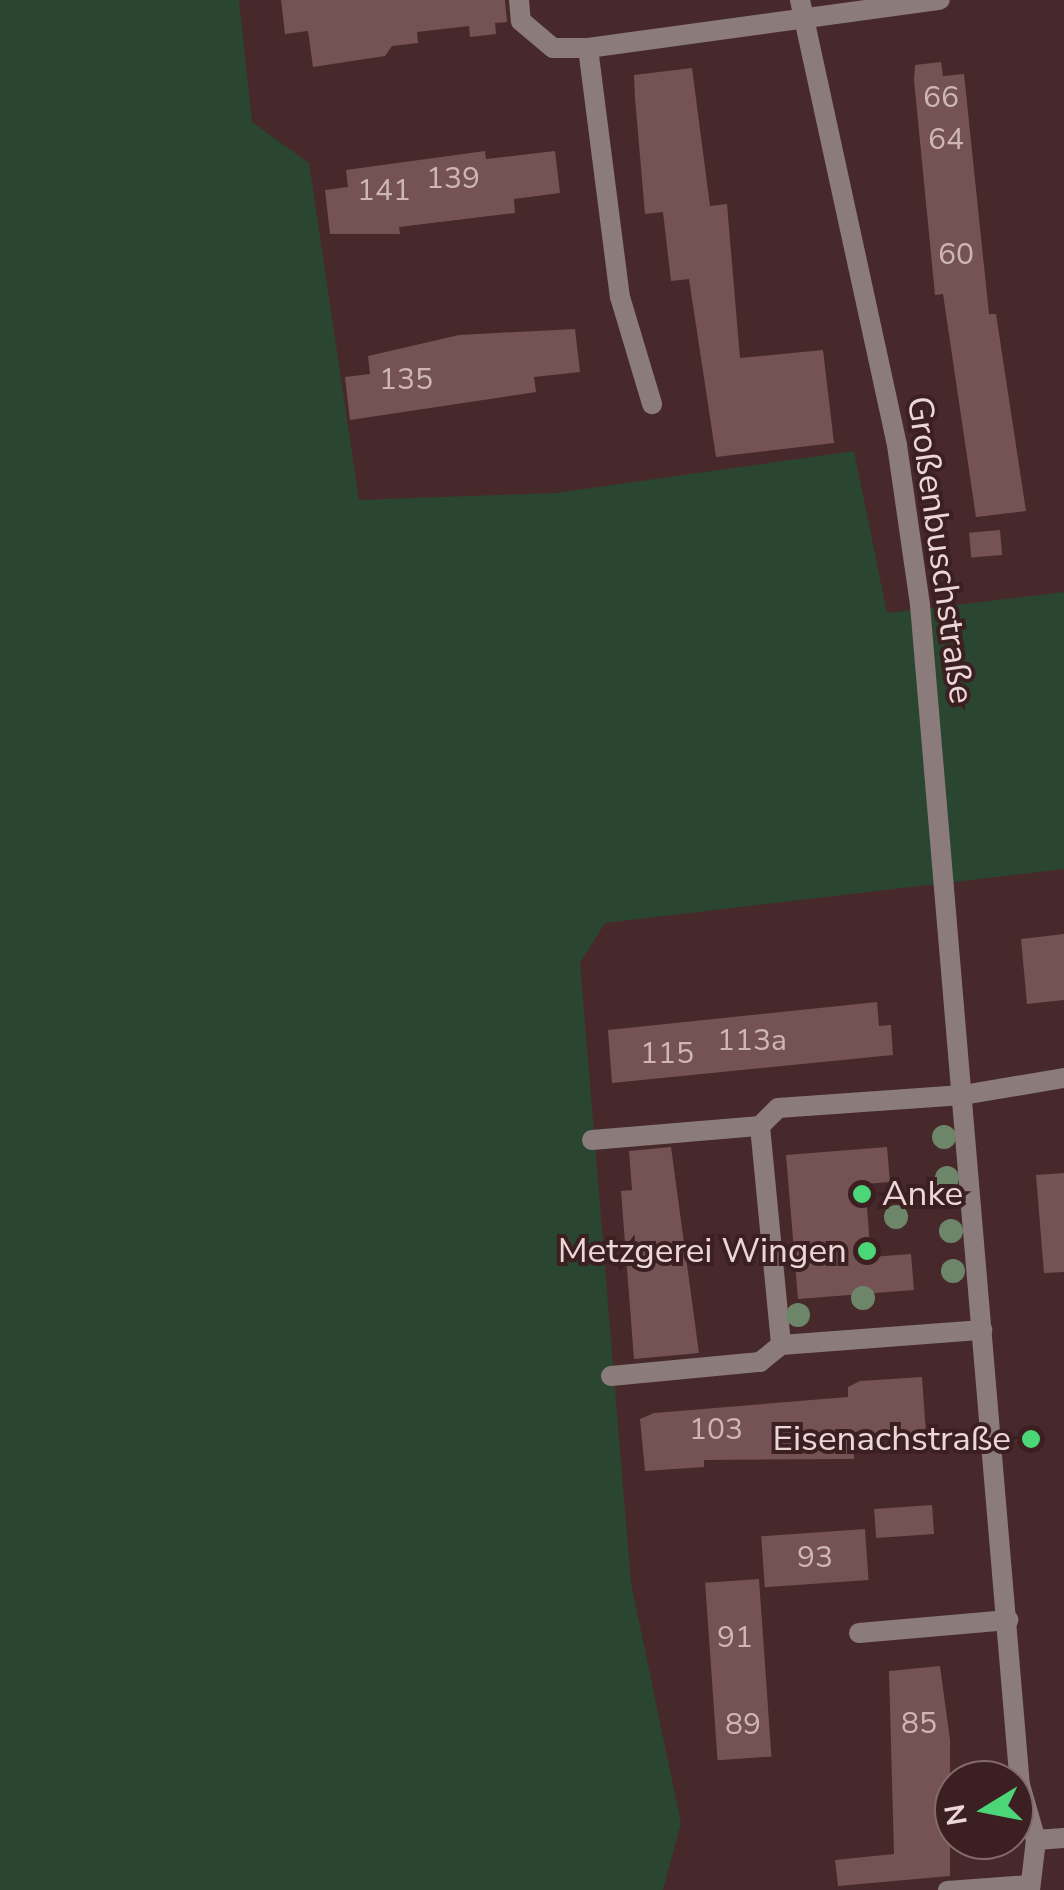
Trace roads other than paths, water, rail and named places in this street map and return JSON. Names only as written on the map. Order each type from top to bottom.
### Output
[{"type":"street","points":[[518,0],[521,21],[554,48],[588,48],[803,10],[940,0]]},
{"type":"street","name":"Großenbuschstraße","points":[[803,10],[902,480],[964,1095],[1020,1785],[1036,1840],[1030,1887]]},
{"type":"street","points":[[588,48],[620,297],[652,404]]},
{"type":"street","points":[[592,1140],[760,1126],[778,1108],[964,1095],[1064,1078]]},
{"type":"street","points":[[760,1126],[780,1346]]},
{"type":"street","points":[[611,1376],[760,1362],[780,1346],[982,1330]]},
{"type":"street","points":[[859,1633],[1008,1620]]},
{"type":"street","points":[[1036,1840],[1064,1838]]},
{"type":"lane","name":"Großenbuschstraße","points":[[948,1890],[1030,1887]]},
{"type":"place","name":"Anke","points":[[862,1194]]},
{"type":"place","name":"Metzgerei Wingen","points":[[867,1251]]},
{"type":"place","name":"Eisenachstraße","points":[[1031,1439]]}]
